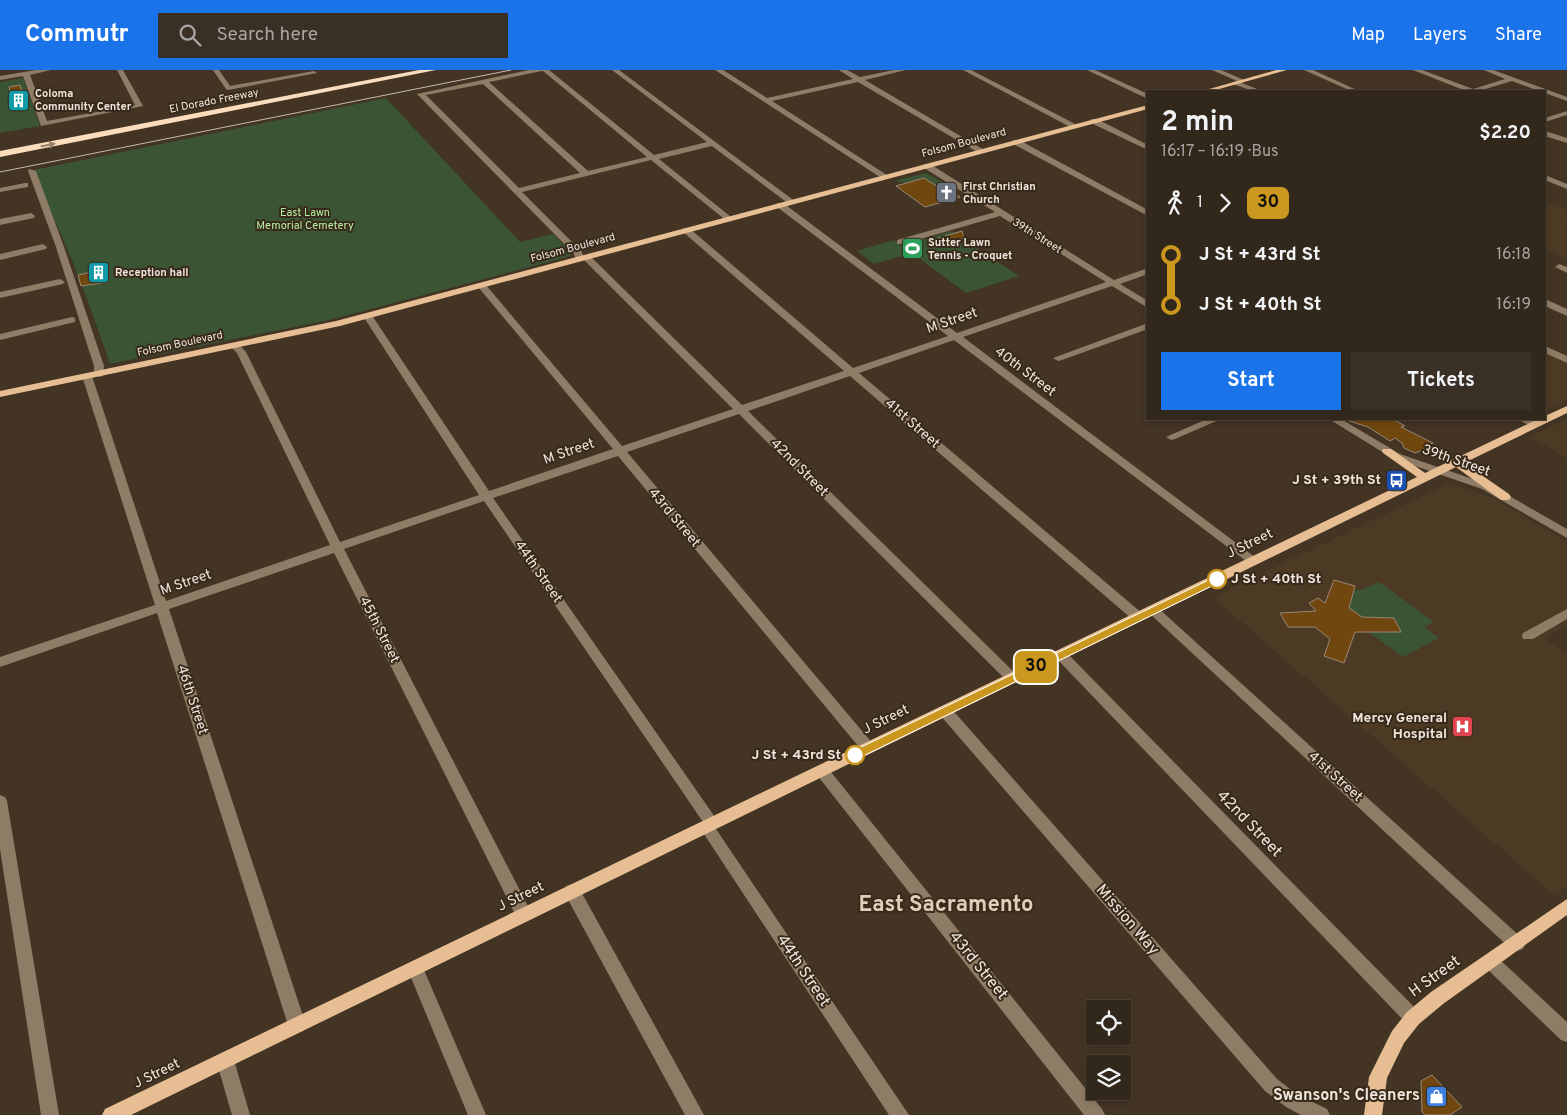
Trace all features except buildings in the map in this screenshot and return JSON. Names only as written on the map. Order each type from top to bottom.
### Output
[{"type":"highway","name":"El Dorado Freeway","points":[[0,146],[394,70]]},
{"type":"highway","name":"El Dorado Freeway","points":[[0,154],[432,70]]},
{"type":"main road","points":[[1209,90],[1284,70]]},
{"type":"main road","name":"Folsom Boulevard","points":[[0,394],[234,346],[368,316],[1146,108]]},
{"type":"main road","name":"J Street","points":[[1546,419],[1567,409]]},
{"type":"main road","name":"J Street","points":[[112,1115],[1544,420]]},
{"type":"main road","points":[[1387,451],[1425,478]]},
{"type":"main road","points":[[1456,463],[1505,496]]},
{"type":"main road","name":"H Street","points":[[1373,1115],[1378,1077],[1398,1037],[1413,1018],[1437,998],[1491,962],[1567,906]]},
{"type":"street","points":[[0,78],[48,70]]},
{"type":"street","points":[[26,74],[44,124],[139,106],[120,70]]},
{"type":"street","points":[[216,70],[228,88],[313,71]]},
{"type":"street","points":[[484,81],[539,70]]},
{"type":"street","points":[[545,70],[728,220]]},
{"type":"street","points":[[615,70],[792,202]]},
{"type":"street","points":[[718,70],[886,177]]},
{"type":"street","points":[[842,70],[982,151]]},
{"type":"street","points":[[766,100],[903,70]]},
{"type":"street","points":[[966,70],[1075,126]]},
{"type":"street","points":[[1090,70],[1146,96]]},
{"type":"street","points":[[1215,70],[1238,82],[1248,90]]},
{"type":"street","points":[[1308,70],[1354,90]]},
{"type":"street","points":[[1416,70],[1469,90]]},
{"type":"street","points":[[1487,70],[1542,90]]},
{"type":"street","points":[[1475,90],[1512,79]]},
{"type":"street","points":[[484,81],[586,174]]},
{"type":"street","name":"42nd Street","points":[[484,81],[421,94],[583,258],[1012,678]]},
{"type":"street","points":[[1546,91],[1567,99]]},
{"type":"street","points":[[1546,120],[1567,113]]},
{"type":"street","points":[[1094,121],[1146,147]]},
{"type":"street","points":[[1546,133],[1567,141]]},
{"type":"street","points":[[1016,142],[1146,213]]},
{"type":"street","points":[[517,190],[713,143]]},
{"type":"street","name":"39th Street","points":[[927,166],[1146,304]]},
{"type":"street","name":"46th Street","points":[[32,171],[100,366],[93,375],[162,607],[297,1025]]},
{"type":"street","points":[[1546,177],[1567,187]]},
{"type":"street","points":[[0,190],[25,185]]},
{"type":"street","name":"40th Street","points":[[780,205],[1254,561]]},
{"type":"street","points":[[900,242],[1001,214]]},
{"type":"street","points":[[0,222],[31,216]]},
{"type":"street","name":"41st Street","points":[[686,230],[1138,618]]},
{"type":"street","points":[[0,257],[43,247]]},
{"type":"street","name":"M Street","points":[[0,662],[1110,282],[1146,272]]},
{"type":"street","points":[[0,295],[60,282]]},
{"type":"street","name":"43rd Street","points":[[482,286],[868,748]]},
{"type":"street","points":[[1546,302],[1567,313]]},
{"type":"street","name":"44th Street","points":[[368,316],[486,496],[709,826],[900,1115]]},
{"type":"street","points":[[0,337],[72,320]]},
{"type":"street","points":[[1058,358],[1146,327]]},
{"type":"street","name":"45th Street","points":[[234,346],[241,352],[337,547],[524,915]]},
{"type":"street","points":[[1546,350],[1567,360]]},
{"type":"street","points":[[1171,437],[1214,420]]},
{"type":"street","name":"39th Street","points":[[1336,420],[1387,451],[1505,496],[1567,534]]},
{"type":"street","points":[[1524,420],[1534,425]]},
{"type":"street","name":"41st Street","points":[[1153,610],[1516,944]]},
{"type":"street","points":[[1528,636],[1567,613]]},
{"type":"street","name":"42nd Street","points":[[1060,655],[1413,1018]]},
{"type":"street","name":"Mission Way","points":[[945,711],[1271,1085],[1292,1101],[1322,1115]]},
{"type":"street","name":"43rd Street","points":[[822,771],[1096,1115]]},
{"type":"street","points":[[0,801],[50,1115]]},
{"type":"street","points":[[572,892],[695,1115]]},
{"type":"street","points":[[1491,962],[1567,1034]]},
{"type":"street","points":[[415,968],[477,1115]]},
{"type":"street","points":[[225,1060],[241,1115]]},
{"type":"shaded area","points":[[1546,200],[1567,210],[1566,259],[1546,250]]},
{"type":"shaded area","points":[[1546,353],[1567,364],[1567,400],[1546,410]]},
{"type":"shaded area","points":[[1567,419],[1567,458],[1530,437]]},
{"type":"shaded area","name":"Mercy General Hospital","points":[[1450,483],[1493,498],[1567,542],[1567,625],[1544,638],[1567,654],[1567,886],[1554,895],[1213,597]]},
{"type":"green space","points":[[23,78],[40,126],[0,133],[0,82]]},
{"type":"green space","name":"East Lawn Memorial Cemetery","points":[[386,98],[520,242],[553,234],[571,252],[571,256],[329,320],[110,364],[64,241],[29,171]]},
{"type":"green space","points":[[926,173],[953,187],[942,191],[924,178],[905,183],[894,181]]},
{"type":"green space","points":[[951,231],[1019,276],[966,293],[912,253],[874,264],[857,251],[894,240],[901,246]]},
{"type":"green space","points":[[1379,582],[1434,622],[1424,627],[1439,638],[1403,657],[1368,632],[1401,631],[1394,618],[1362,617],[1349,608],[1354,590],[1361,590]]},
{"type":"tram line","points":[[0,172],[511,70]]},
{"type":"bus line","name":"30","points":[[855,755],[1217,579]]},
{"type":"place","name":"Coloma Community Center","points":[[19,100]]},
{"type":"place","name":"First Christian Church","points":[[947,193]]},
{"type":"place","name":"Sutter Lawn Tennis - Croquet","points":[[912,249]]},
{"type":"place","name":"Reception hall","points":[[99,273]]},
{"type":"place","name":"J St + 39th St","points":[[1397,480]]},
{"type":"place","name":"J St + 40th St","points":[[1217,579]]},
{"type":"place","name":"Mercy General Hospital","points":[[1463,726]]},
{"type":"place","name":"J St + 43rd St","points":[[855,755]]},
{"type":"place","name":"Swanson's Cleaners","points":[[1436,1096]]},
{"type":"district","name":"East Sacramento","points":[[946,905]]}]
